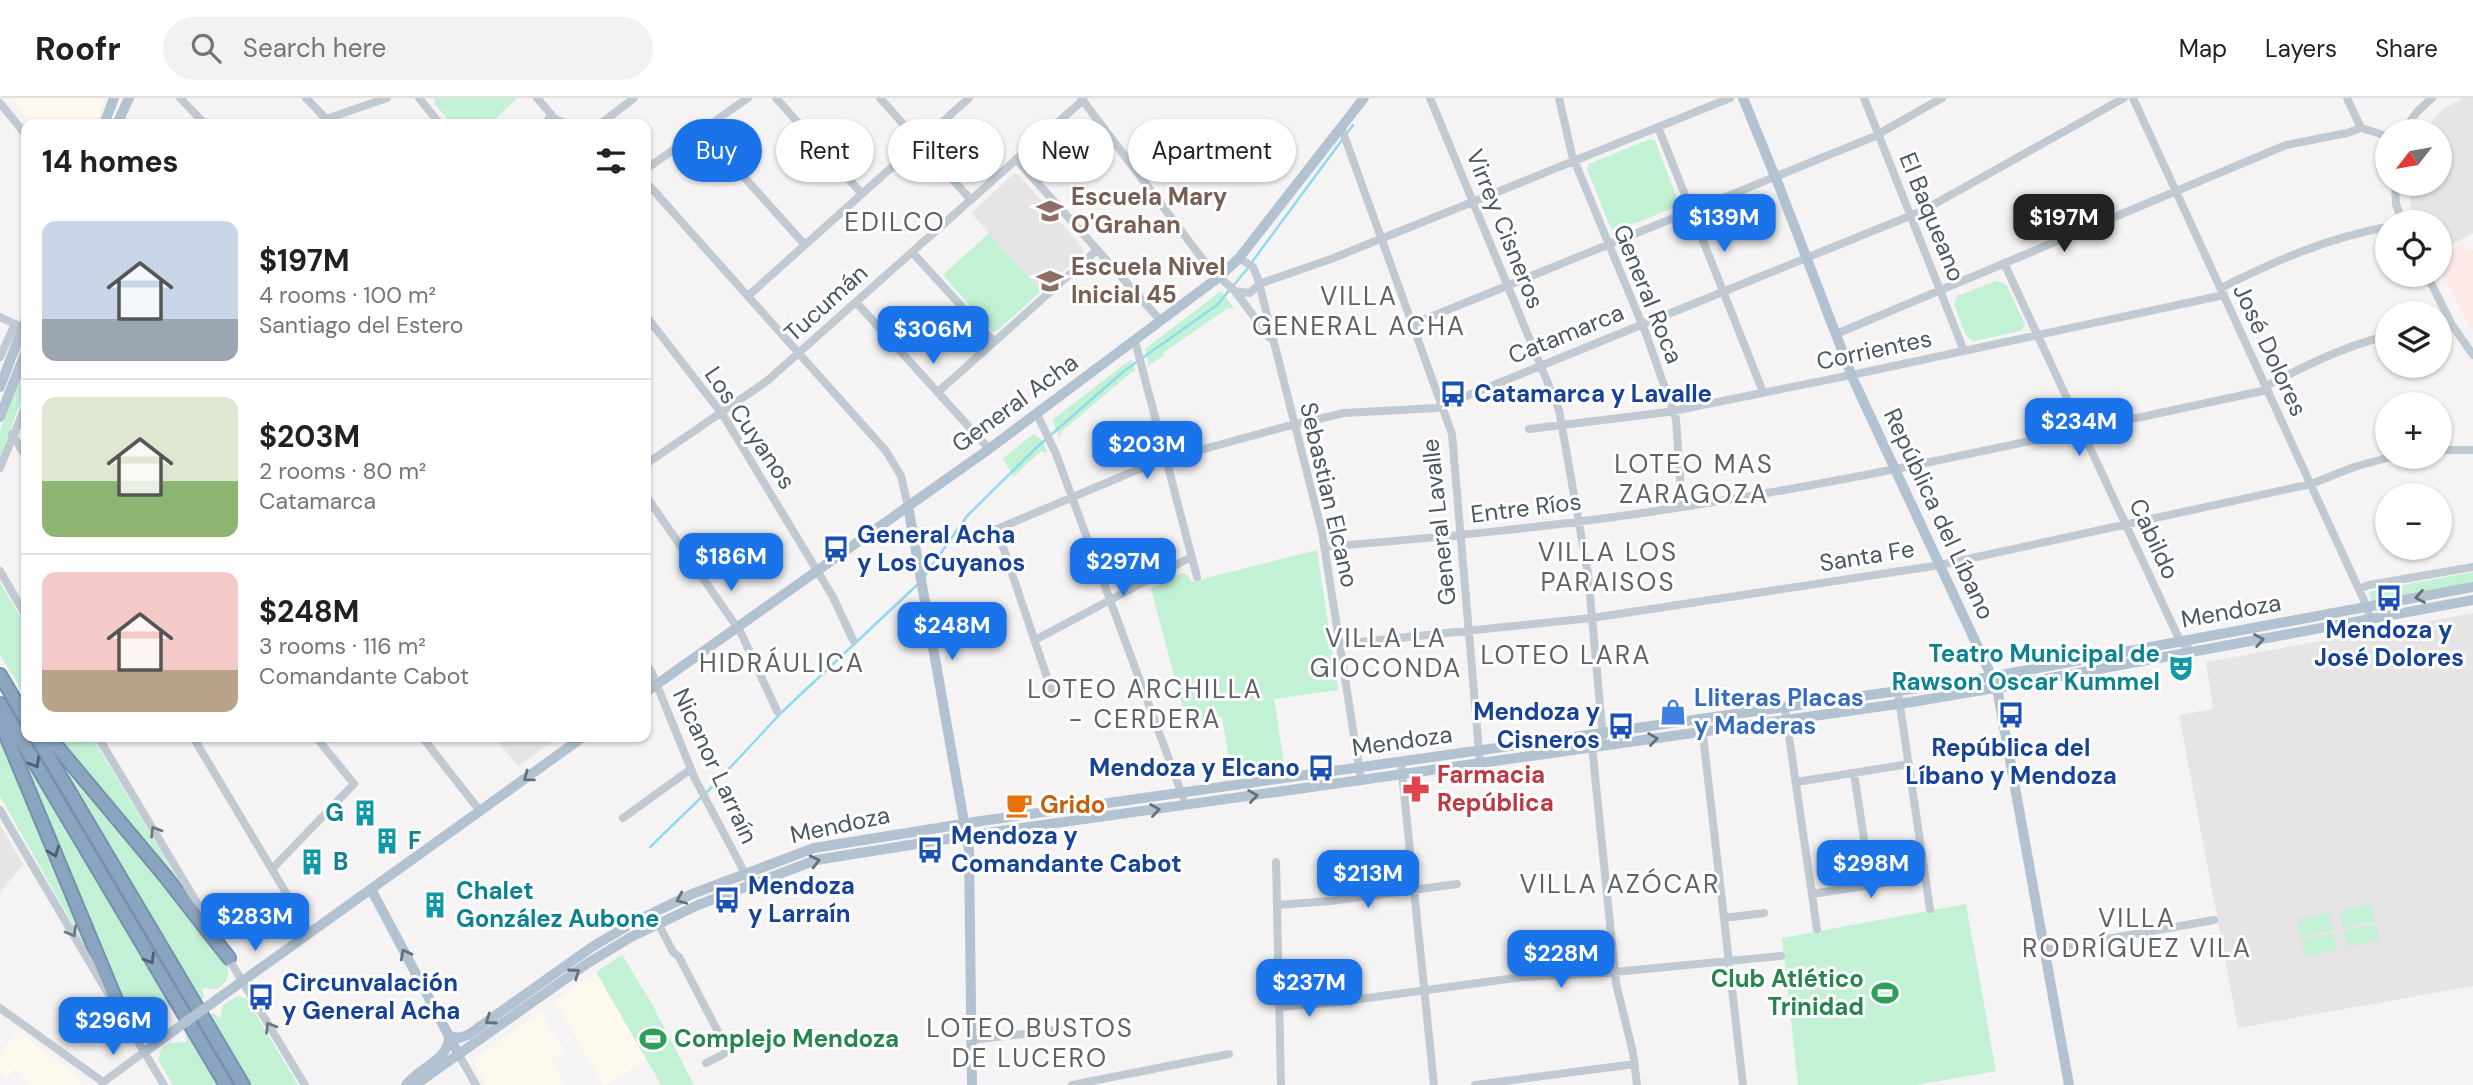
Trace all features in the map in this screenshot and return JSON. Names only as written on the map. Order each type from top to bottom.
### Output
[{"type":"highway","points":[[0,674],[21,701]]},
{"type":"highway","points":[[0,674],[21,710]]},
{"type":"highway","points":[[0,704],[21,739]]},
{"type":"highway","points":[[0,721],[124,1018]]},
{"type":"highway","points":[[23,742],[226,1085]]},
{"type":"highway","points":[[40,742],[243,1085]]},
{"type":"highway","points":[[53,742],[165,876],[229,958]]},
{"type":"main road","points":[[106,119],[114,98]]},
{"type":"main road","points":[[119,119],[129,98]]},
{"type":"main road","name":"General Acha","points":[[651,688],[989,449],[1219,277],[1239,258],[1364,98]]},
{"type":"main road","name":"República del Líbano","points":[[1743,98],[1851,375],[1997,688],[2069,1085]]},
{"type":"main road","points":[[0,387],[21,330]]},
{"type":"main road","points":[[0,416],[21,364]]},
{"type":"main road","points":[[908,506],[969,850],[969,1084]]},
{"type":"main road","name":"Mendoza","points":[[1899,698],[1992,676],[2473,587]]},
{"type":"main road","name":"Mendoza","points":[[415,1085],[596,958],[658,923],[816,860],[1184,800],[1899,698],[1997,688],[2473,600]]},
{"type":"main road","points":[[144,1052],[576,742]]},
{"type":"main road","name":"Mendoza","points":[[449,1036],[465,1037],[592,947],[641,918],[745,873],[814,848],[964,824],[1184,800]]},
{"type":"main road","points":[[371,889],[459,1055]]},
{"type":"main road","points":[[406,1085],[414,1074],[445,1052],[449,1036]]},
{"type":"street","points":[[181,98],[200,119]]},
{"type":"street","points":[[306,98],[325,119]]},
{"type":"street","points":[[335,119],[387,98]]},
{"type":"street","points":[[419,98],[436,119]]},
{"type":"street","points":[[537,98],[556,119]]},
{"type":"street","points":[[607,119],[634,98]]},
{"type":"street","points":[[718,119],[748,98]]},
{"type":"street","points":[[776,98],[862,194]]},
{"type":"street","points":[[880,98],[899,119]]},
{"type":"street","points":[[945,119],[969,98]]},
{"type":"street","name":"Virrey Cisneros","points":[[1430,98],[1559,410],[1588,574],[1597,741],[1615,972],[1637,1085]]},
{"type":"street","name":"General Roca","points":[[1559,98],[1574,161],[1642,324],[1676,419],[1682,508]]},
{"type":"street","points":[[1235,291],[1250,293],[1259,284],[1298,272],[1382,239],[1730,98]]},
{"type":"street","name":"El Baqueano","points":[[1864,98],[1964,351]]},
{"type":"street","points":[[1413,324],[1878,134],[1942,98]]},
{"type":"street","name":"Catamarca","points":[[1035,640],[997,529],[1166,459],[1344,413],[1443,406],[1910,215],[2124,98]]},
{"type":"street","name":"José Dolores","points":[[2133,98],[2359,589],[2370,620]]},
{"type":"street","points":[[2347,98],[2361,128]]},
{"type":"street","points":[[2412,119],[2432,98]]},
{"type":"street","name":"Tucumán","points":[[651,461],[767,381],[1082,99]]},
{"type":"street","name":"Sebastian Elcano","points":[[1082,99],[1210,269],[1235,291],[1273,343]]},
{"type":"street","points":[[1,107],[21,129]]},
{"type":"street","points":[[548,119],[551,114]]},
{"type":"street","name":"General Lavalle","points":[[1341,127],[1452,434],[1480,758]]},
{"type":"street","points":[[1658,127],[1763,392]]},
{"type":"street","points":[[1836,334],[2286,145],[2361,128],[2375,132]]},
{"type":"street","points":[[651,166],[672,151]]},
{"type":"street","points":[[1016,159],[1161,321]]},
{"type":"street","points":[[747,296],[888,170]]},
{"type":"street","points":[[749,182],[805,245]]},
{"type":"street","points":[[955,182],[971,200]]},
{"type":"street","points":[[651,188],[891,457],[901,476],[908,506]]},
{"type":"street","name":"Corrientes","points":[[1529,429],[1673,411],[2038,335],[2222,291],[2279,259],[2351,234],[2375,229]]},
{"type":"street","points":[[938,392],[1097,250]]},
{"type":"street","points":[[912,252],[994,342]]},
{"type":"street","name":"Sebastian Elcano","points":[[1239,258],[1253,267],[1259,284],[1324,547],[1360,775]]},
{"type":"street","name":"Cabildo","points":[[2004,263],[2180,641],[2192,652]]},
{"type":"street","points":[[856,302],[989,449]]},
{"type":"street","points":[[0,317],[21,327]]},
{"type":"street","name":"Los Cuyanos","points":[[651,322],[721,412],[833,597],[853,640]]},
{"type":"street","points":[[2452,325],[2473,355]]},
{"type":"street","points":[[0,357],[21,328]]},
{"type":"street","name":"Entre Ríos","points":[[1324,547],[1461,536],[1682,508],[1895,470],[2267,388],[2321,358],[2375,339]]},
{"type":"street","points":[[1135,341],[1197,577]]},
{"type":"street","points":[[1037,414],[1056,454],[1184,800]]},
{"type":"street","points":[[0,468],[21,415]]},
{"type":"street","points":[[12,434],[21,449]]},
{"type":"street","points":[[2452,450],[2473,450]]},
{"type":"street","name":"Santa Fe","points":[[1339,644],[1592,618],[1940,565],[2311,484],[2375,461]]},
{"type":"street","points":[[651,503],[737,627],[776,711]]},
{"type":"street","points":[[1053,695],[1035,640],[1191,557]]},
{"type":"street","points":[[2359,589],[2369,584],[2473,567]]},
{"type":"street","points":[[0,571],[21,607]]},
{"type":"street","points":[[2167,657],[2180,641]]},
{"type":"street","name":"Nicanor Larraín","points":[[651,673],[691,769],[751,884]]},
{"type":"street","points":[[1899,698],[1930,909]]},
{"type":"street","points":[[1786,715],[1817,929]]},
{"type":"street","points":[[1702,726],[1743,1085]]},
{"type":"street","points":[[101,742],[213,926],[229,958],[305,1085]]},
{"type":"street","points":[[196,742],[310,933]]},
{"type":"street","points":[[272,870],[354,784],[320,742]]},
{"type":"street","points":[[426,742],[480,811]]},
{"type":"street","points":[[1796,782],[1909,764]]},
{"type":"street","points":[[623,818],[691,769]]},
{"type":"street","points":[[1401,769],[1434,1085]]},
{"type":"street","points":[[1854,773],[1871,886]]},
{"type":"street","points":[[0,810],[164,1085]]},
{"type":"street","points":[[1276,862],[1281,1085]]},
{"type":"street","points":[[1812,894],[1925,877]]},
{"type":"street","points":[[1277,905],[1330,901],[1457,884]]},
{"type":"street","points":[[1724,918],[1765,913]]},
{"type":"street","points":[[2045,950],[2214,920]]},
{"type":"street","points":[[658,923],[726,1047],[724,1054],[706,1063]]},
{"type":"street","points":[[1279,1007],[1337,1002],[1523,977],[1615,972],[1781,956]]},
{"type":"street","points":[[0,1008],[101,1084],[144,1052]]},
{"type":"street","points":[[971,1040],[1066,1029]]},
{"type":"street","points":[[1072,1085],[1229,1054]]},
{"type":"street","points":[[459,1055],[477,1085]]},
{"type":"street","points":[[1475,1085],[1635,1064]]},
{"type":"shaded area","points":[[12,98],[105,98],[98,119],[29,119]]},
{"type":"shaded area","points":[[2463,98],[2473,98],[2473,233],[2452,244],[2452,210],[2412,210],[2410,196],[2452,196],[2452,119],[2434,119],[2443,109]]},
{"type":"shaded area","points":[[1014,174],[1018,174],[1018,182],[1025,182],[1083,248],[1083,254],[1041,291],[971,213]]},
{"type":"shaded area","points":[[2462,244],[2466,253],[2473,250],[2473,332],[2450,287],[2452,249]]},
{"type":"shaded area","points":[[2473,613],[2473,986],[2238,1028],[2179,715],[2213,709],[2206,662],[2347,636],[2352,639],[2362,634]]},
{"type":"shaded area","points":[[498,742],[552,742],[518,766]]},
{"type":"shaded area","points":[[0,825],[23,864],[0,893]]},
{"type":"shaded area","points":[[596,972],[647,1060],[605,1085],[555,1001]]},
{"type":"shaded area","points":[[541,1011],[565,1052],[551,1060],[565,1085],[486,1085],[475,1065],[477,1058]]},
{"type":"shaded area","points":[[17,1031],[81,1078],[80,1085],[29,1085],[17,1069],[5,1078],[0,1071],[0,1056]]},
{"type":"green space","points":[[435,98],[517,98],[495,119],[448,119],[435,104]]},
{"type":"green space","points":[[1650,139],[1655,141],[1678,201],[1676,207],[1615,231],[1611,229],[1587,169],[1589,164]]},
{"type":"green space","points":[[989,233],[1041,291],[997,331],[992,331],[943,275]]},
{"type":"green space","points":[[1996,281],[2006,284],[2025,325],[2021,331],[1974,341],[1966,336],[1954,304],[1957,296]]},
{"type":"green space","points":[[1221,291],[1235,309],[1228,308],[1163,353],[1164,356],[1149,367],[1145,349]]},
{"type":"green space","points":[[1130,360],[1133,361],[1135,371],[1061,432],[1060,438],[1052,420]]},
{"type":"green space","points":[[21,378],[21,401],[0,458],[0,430]]},
{"type":"green space","points":[[1034,434],[1043,441],[1047,453],[1041,451],[1013,477],[1003,458]]},
{"type":"green space","points":[[1317,550],[1338,690],[1274,699],[1285,768],[1232,776],[1222,717],[1187,723],[1151,589],[1182,573],[1188,575],[1191,582]]},
{"type":"green space","points":[[2473,572],[2473,583],[2374,602],[2369,593],[2372,591]]},
{"type":"green space","points":[[0,582],[21,618],[21,689],[0,655]]},
{"type":"green space","points":[[0,734],[89,950],[88,951],[0,796]]},
{"type":"green space","points":[[60,742],[95,742],[190,900]]},
{"type":"green space","points":[[49,744],[146,858],[227,966],[228,977],[225,982],[217,989],[202,988],[204,998],[201,1000]]},
{"type":"green space","points":[[18,750],[170,1004],[160,1030],[147,1039],[120,995]]},
{"type":"green space","name":"Club Atlético Trinidad","points":[[1966,904],[1996,1071],[1916,1085],[1798,1085],[1782,938]]},
{"type":"green space","points":[[2371,904],[2375,921],[2343,928],[2339,911]]},
{"type":"green space","points":[[2329,913],[2333,930],[2301,937],[2297,920]]},
{"type":"green space","points":[[2376,924],[2379,940],[2348,947],[2344,931]]},
{"type":"green space","points":[[2333,933],[2337,950],[2305,957],[2301,940]]},
{"type":"green space","name":"Complejo Mendoza","points":[[622,955],[651,1002],[694,1085],[661,1085],[596,972]]},
{"type":"green space","points":[[238,996],[246,998],[298,1085],[251,1085],[210,1015],[213,1013],[220,1019],[223,1005]]},
{"type":"green space","points":[[186,1032],[218,1085],[173,1085],[158,1060],[162,1049],[169,1043],[187,1042]]},
{"type":"waterway","points":[[1252,262],[1353,125]]},
{"type":"waterway","points":[[924,577],[967,516],[1036,448],[1124,371],[1217,305],[1248,268]]},
{"type":"waterway","points":[[650,847],[711,788],[782,712],[917,585]]},
{"type":"place","name":"Escuela Mary O'Grahan","points":[[1050,211]]},
{"type":"place","name":"Escuela Nivel Inicial 45","points":[[1050,281]]},
{"type":"place","name":"Catamarca y Lavalle","points":[[1453,394]]},
{"type":"place","name":"General Acha y Los Cuyanos","points":[[836,549]]},
{"type":"place","name":"Mendoza y José Dolores","points":[[2389,598]]},
{"type":"place","name":"Teatro Municipal de Rawson Oscar Kummel","points":[[2181,668]]},
{"type":"place","name":"Lliteras Placas y Maderas","points":[[1673,712]]},
{"type":"place","name":"República del Líbano y Mendoza","points":[[2011,715]]},
{"type":"place","name":"Mendoza y Cisneros","points":[[1621,726]]},
{"type":"place","name":"Mendoza y Elcano","points":[[1321,768]]},
{"type":"place","name":"Farmacia República","points":[[1416,789]]},
{"type":"place","name":"Grido","points":[[1019,805]]},
{"type":"place","name":"G","points":[[365,813]]},
{"type":"place","name":"F","points":[[387,841]]},
{"type":"place","name":"Mendoza y Comandante Cabot","points":[[930,850]]},
{"type":"place","name":"B","points":[[312,862]]},
{"type":"place","name":"Mendoza y Larraín","points":[[727,900]]},
{"type":"place","name":"Chalet González Aubone","points":[[435,905]]},
{"type":"place","name":"Club Atlético Trinidad","points":[[1885,993]]},
{"type":"place","name":"Circunvalación y General Acha","points":[[261,997]]},
{"type":"place","name":"Complejo Mendoza","points":[[653,1039]]},
{"type":"district","name":"EDILCO","points":[[895,222]]},
{"type":"district","name":"VILLA GENERAL ACHA","points":[[1359,311]]},
{"type":"district","name":"LOTEO MAS ZARAGOZA","points":[[1694,479]]},
{"type":"district","name":"VILLA LOS PARAISOS","points":[[1608,567]]},
{"type":"district","name":"VILLA LA GIOCONDA","points":[[1386,653]]},
{"type":"district","name":"LOTEO LARA","points":[[1566,655]]},
{"type":"district","name":"HIDRÁULICA","points":[[782,663]]},
{"type":"district","name":"LOTEO ARCHILLA - CERDERA","points":[[1145,704]]},
{"type":"district","name":"VILLA AZÓCAR","points":[[1620,884]]},
{"type":"district","name":"VILLA RODRÍGUEZ VILA","points":[[2137,933]]},
{"type":"district","name":"LOTEO BUSTOS DE LUCERO","points":[[1030,1043]]}]
